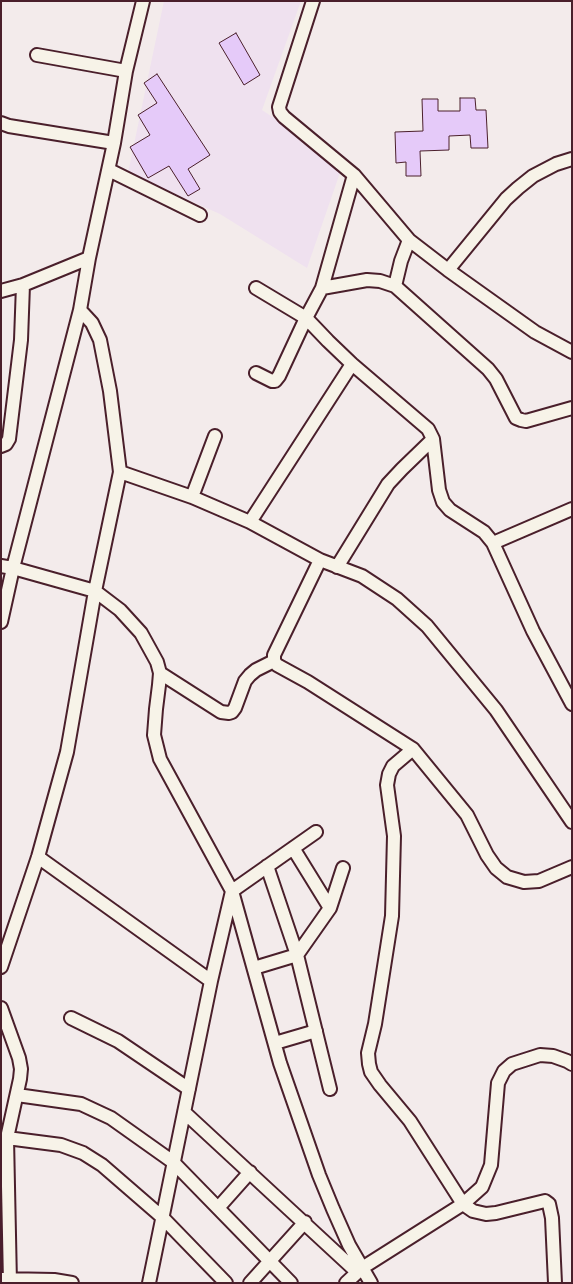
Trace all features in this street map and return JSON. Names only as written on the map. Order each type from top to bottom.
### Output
[{"type":"street","points":[[1,622],[7,567],[80,310],[89,258],[109,170],[126,71],[143,1]]},
{"type":"street","points":[[313,1],[279,106],[280,112],[354,175],[409,240],[535,332],[572,352]]},
{"type":"street","points":[[37,55],[126,71]]},
{"type":"street","points":[[1,123],[9,126],[114,143]]},
{"type":"street","points":[[448,270],[506,199],[518,188],[533,176],[556,164],[572,159]]},
{"type":"street","points":[[109,170],[200,215]]},
{"type":"street","points":[[256,373],[275,382],[277,380],[322,288],[354,175]]},
{"type":"street","points":[[395,286],[401,261],[409,240]]},
{"type":"street","points":[[1,291],[23,285],[89,258]]},
{"type":"street","points":[[322,288],[367,280],[380,281],[395,286],[488,369],[496,379],[516,418],[526,421],[572,408]]},
{"type":"street","points":[[1,446],[6,444],[9,439],[21,340],[23,285]]},
{"type":"street","points":[[256,288],[306,318],[352,364],[428,429],[433,438],[439,490],[443,502],[450,510],[484,532],[493,543],[533,631],[572,704]]},
{"type":"street","points":[[1,967],[38,857],[67,752],[95,591],[120,472],[110,391],[100,340],[92,323],[80,310]]},
{"type":"street","points":[[250,522],[352,364]]},
{"type":"street","points":[[192,497],[215,436]]},
{"type":"street","points":[[337,566],[388,484],[433,438]]},
{"type":"street","points":[[120,472],[192,497],[250,522],[320,560],[362,576],[397,599],[427,626],[496,710],[572,822]]},
{"type":"street","points":[[493,543],[572,509]]},
{"type":"street","points":[[320,560],[274,655],[274,661],[277,665],[308,682],[413,749],[467,814],[487,855],[496,868],[507,877],[524,882],[540,881],[572,867]]},
{"type":"street","points":[[7,567],[95,591],[120,610],[141,632],[157,662],[160,684],[154,735],[160,759],[232,891],[280,1063],[322,1184],[360,1270]]},
{"type":"street","points":[[160,673],[221,712],[229,713],[235,708],[245,681],[250,675],[274,661]]},
{"type":"street","points":[[413,749],[393,766],[387,785],[394,836],[392,916],[375,1024],[368,1053],[371,1072],[410,1120],[463,1204],[473,1211],[486,1214],[545,1202],[549,1204],[552,1218],[555,1283]]},
{"type":"street","points":[[149,1283],[211,981],[232,891],[316,832]]},
{"type":"street","points":[[292,848],[330,908]]},
{"type":"street","points":[[38,857],[211,981]]},
{"type":"street","points":[[267,866],[298,955],[330,1089]]},
{"type":"street","points":[[254,968],[298,955],[330,908],[344,868]]},
{"type":"street","points":[[1,1008],[19,1058],[21,1069],[7,1138],[7,1280],[54,1280],[72,1283]]},
{"type":"street","points":[[71,1018],[118,1041],[189,1089]]},
{"type":"street","points":[[274,1042],[316,1031]]},
{"type":"street","points":[[346,1283],[360,1270],[463,1204],[482,1187],[491,1164],[498,1083],[504,1071],[512,1064],[540,1055],[553,1056],[572,1064]]},
{"type":"street","points":[[17,1095],[81,1104],[111,1118],[173,1162],[291,1283]]},
{"type":"street","points":[[184,1112],[304,1222],[360,1270],[371,1283]]},
{"type":"street","points":[[7,1138],[61,1145],[83,1152],[102,1165],[162,1217],[226,1283]]},
{"type":"street","points":[[218,1208],[250,1172]]},
{"type":"street","points":[[250,1283],[304,1222]]},
{"type":"shaded area","points":[[164,1],[301,1],[262,110],[343,164],[307,268],[220,214],[128,173]]},
{"type":"building","points":[[236,33],[260,75],[244,85],[219,43]]},
{"type":"building","points":[[157,74],[210,155],[188,169],[200,189],[188,196],[169,166],[148,178],[130,147],[150,135],[138,115],[157,103],[144,83]]},
{"type":"building","points":[[460,98],[475,98],[476,110],[486,110],[488,148],[471,148],[470,135],[449,136],[449,150],[420,151],[421,176],[406,176],[406,162],[396,163],[395,132],[423,131],[422,99],[438,99],[438,111],[460,111]]}]
